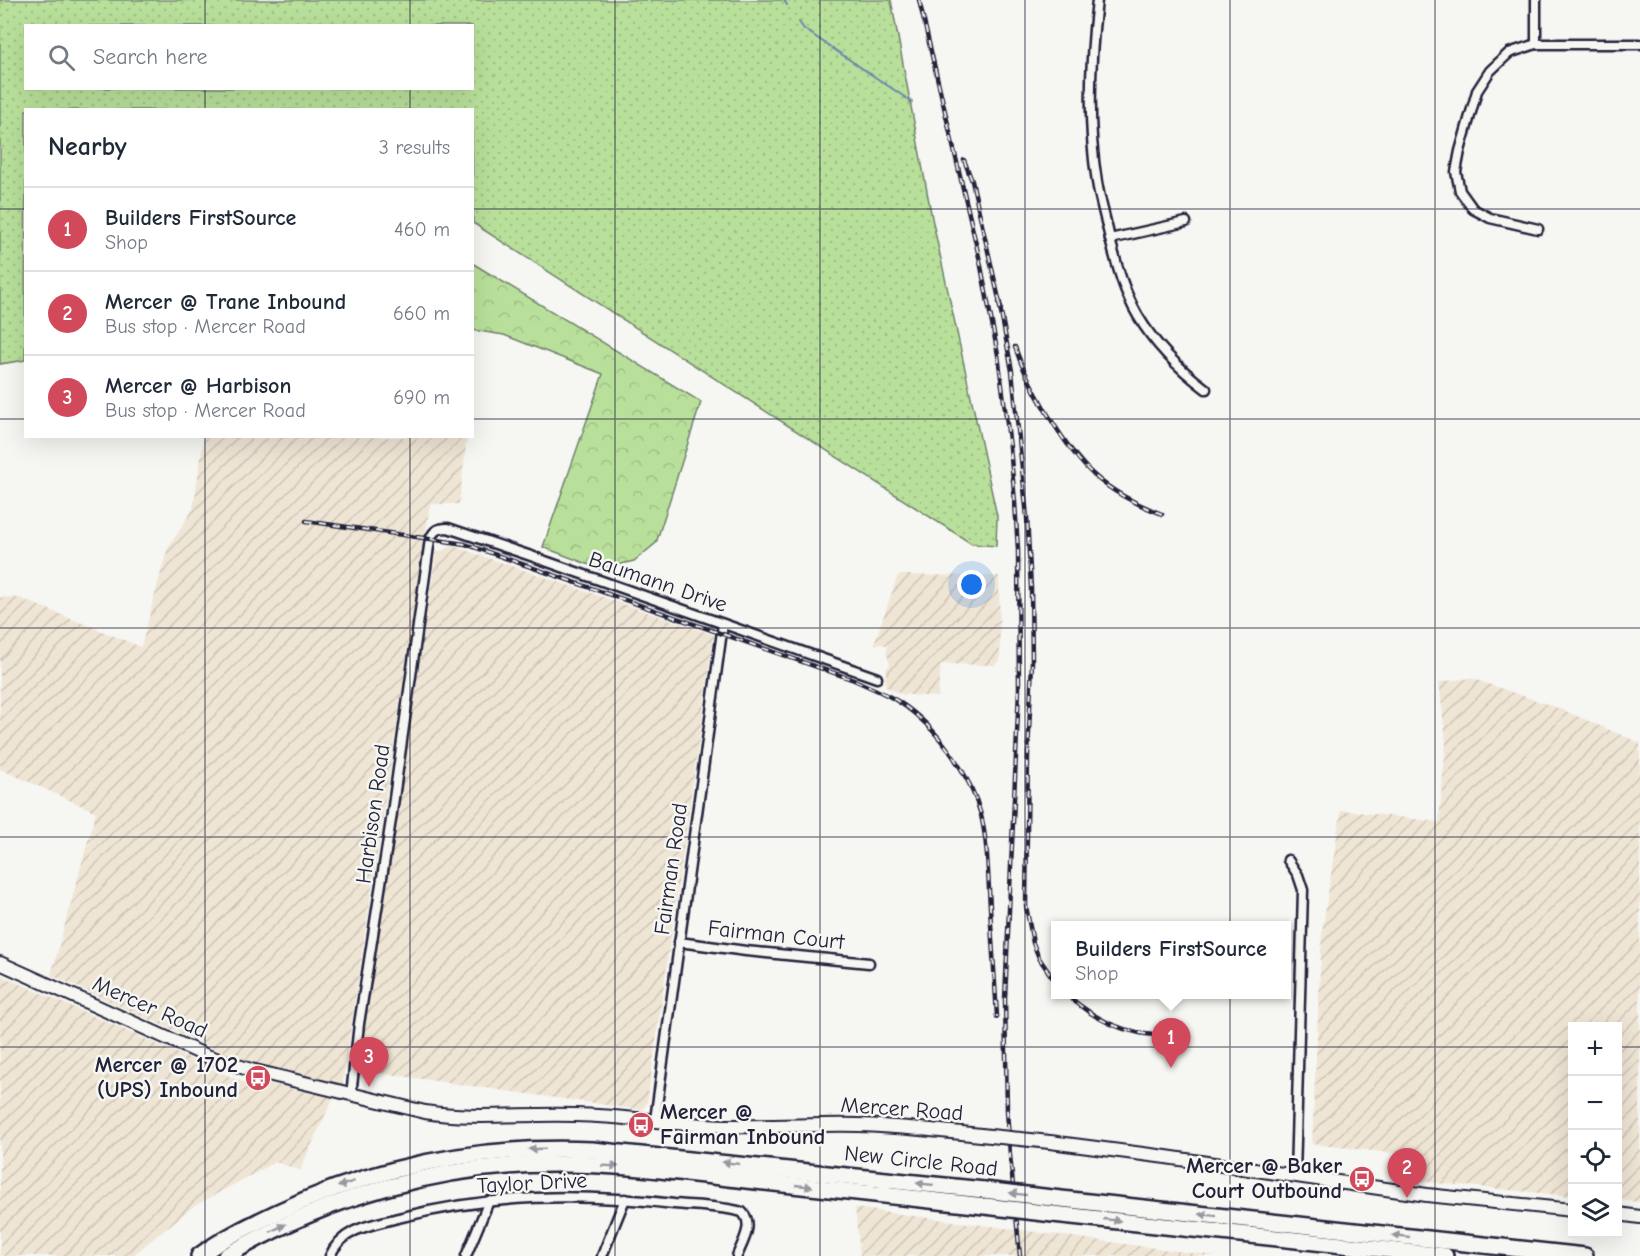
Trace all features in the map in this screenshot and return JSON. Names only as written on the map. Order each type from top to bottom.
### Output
[{"type":"highway","name":"New Circle Road","points":[[199,1256],[247,1226],[302,1201],[387,1171],[468,1155],[555,1148],[984,1190],[1053,1206],[1445,1256]]},
{"type":"highway","name":"New Circle Road","points":[[226,1256],[285,1225],[354,1197],[454,1172],[533,1164],[638,1168],[985,1206],[1053,1206],[1585,1256]]},
{"type":"street","points":[[1097,0],[1091,62],[1092,130],[1096,180],[1122,282],[1141,321],[1156,342],[1168,356],[1206,388]]},
{"type":"street","points":[[1536,0],[1536,44]]},
{"type":"street","points":[[1538,229],[1490,218],[1473,208],[1460,190],[1456,172],[1477,91],[1490,71],[1509,53],[1536,44],[1640,44]]},
{"type":"street","points":[[1110,239],[1186,222]]},
{"type":"street","name":"Baumann Drive","points":[[430,539],[433,532],[448,528],[877,678]]},
{"type":"street","name":"Harbison Road","points":[[351,1095],[359,1024],[430,539]]},
{"type":"street","name":"Fairman Road","points":[[655,1120],[723,624]]},
{"type":"street","points":[[1288,860],[1298,875],[1303,890],[1295,1176]]},
{"type":"street","name":"Fairman Court","points":[[678,942],[869,963]]},
{"type":"street","name":"Mercer Road","points":[[0,963],[207,1056],[251,1070],[351,1095],[448,1116],[573,1115],[703,1125],[859,1125],[981,1135],[1050,1142],[1426,1195],[1568,1210]]},
{"type":"street","name":"Taylor Drive","points":[[330,1256],[337,1243],[345,1235],[429,1210],[489,1201],[542,1197],[625,1199],[744,1213],[747,1218],[747,1232],[737,1256]]},
{"type":"street","points":[[602,1256],[625,1199]]},
{"type":"street","points":[[466,1256],[489,1201]]},
{"type":"street","points":[[1622,1215],[1640,1217]]},
{"type":"shaded area","points":[[204,438],[467,438],[459,504],[430,504],[342,1086],[246,1063],[51,975],[96,812],[0,769],[0,597],[20,598],[141,647],[167,550],[193,509]]},
{"type":"shaded area","points":[[453,546],[714,635],[647,1103],[642,1110],[358,1070],[436,553]]},
{"type":"shaded area","points":[[898,575],[999,576],[1000,660],[995,665],[941,664],[938,697],[900,694],[885,686],[886,669],[890,665],[887,645],[874,644]]},
{"type":"shaded area","points":[[1471,678],[1558,708],[1640,743],[1640,1202],[1622,1200],[1622,1022],[1568,1022],[1568,1196],[1415,1181],[1418,1156],[1312,1144],[1322,932],[1341,810],[1439,822],[1446,741],[1439,682]]},
{"type":"shaded area","points":[[0,975],[261,1090],[265,1083],[333,1098],[300,1170],[275,1162],[191,1208],[132,1256],[0,1256]]},
{"type":"shaded area","points":[[855,1208],[1192,1253],[1219,1256],[860,1256]]},
{"type":"green space","points":[[0,0],[891,0],[932,218],[997,516],[996,546],[972,544],[474,224],[474,108],[24,108],[24,360],[0,364]]},
{"type":"green space","points":[[474,264],[701,402],[656,543],[634,561],[600,569],[543,547],[603,374],[504,335],[474,330]]},
{"type":"waterway","points":[[784,0],[787,5]]},
{"type":"waterway","points":[[799,22],[804,29],[912,102]]},
{"type":"railway","points":[[919,0],[980,261],[998,355],[1015,502],[1018,550],[1019,689],[1005,999],[1007,1110],[1020,1256]]},
{"type":"railway","points":[[964,160],[972,181],[1001,308]]},
{"type":"railway","points":[[999,302],[1012,371],[1027,517],[1031,588],[1032,662],[1026,906],[1033,943],[1039,958],[1051,976]]},
{"type":"railway","points":[[1015,347],[1025,373],[1047,413],[1070,449],[1082,463],[1094,475],[1123,496],[1162,514]]},
{"type":"railway","points":[[306,521],[465,544],[854,680],[883,693],[913,712],[938,737],[960,767],[969,783],[981,815],[987,861],[997,1017]]},
{"type":"railway","points":[[1072,999],[1108,1023],[1126,1030],[1169,1037]]},
{"type":"place","name":"Builders FirstSource","points":[[1171,1068]]},
{"type":"place","name":"Mercer @ 1702 (UPS) Inbound","points":[[258,1078]]},
{"type":"place","name":"Mercer @ Harbison","points":[[369,1087]]},
{"type":"place","name":"Mercer @ Fairman Inbound","points":[[641,1125]]},
{"type":"place","name":"Mercer @ Baker Court Outbound","points":[[1362,1179]]},
{"type":"place","name":"Mercer @ Trane Inbound","points":[[1407,1198]]}]
